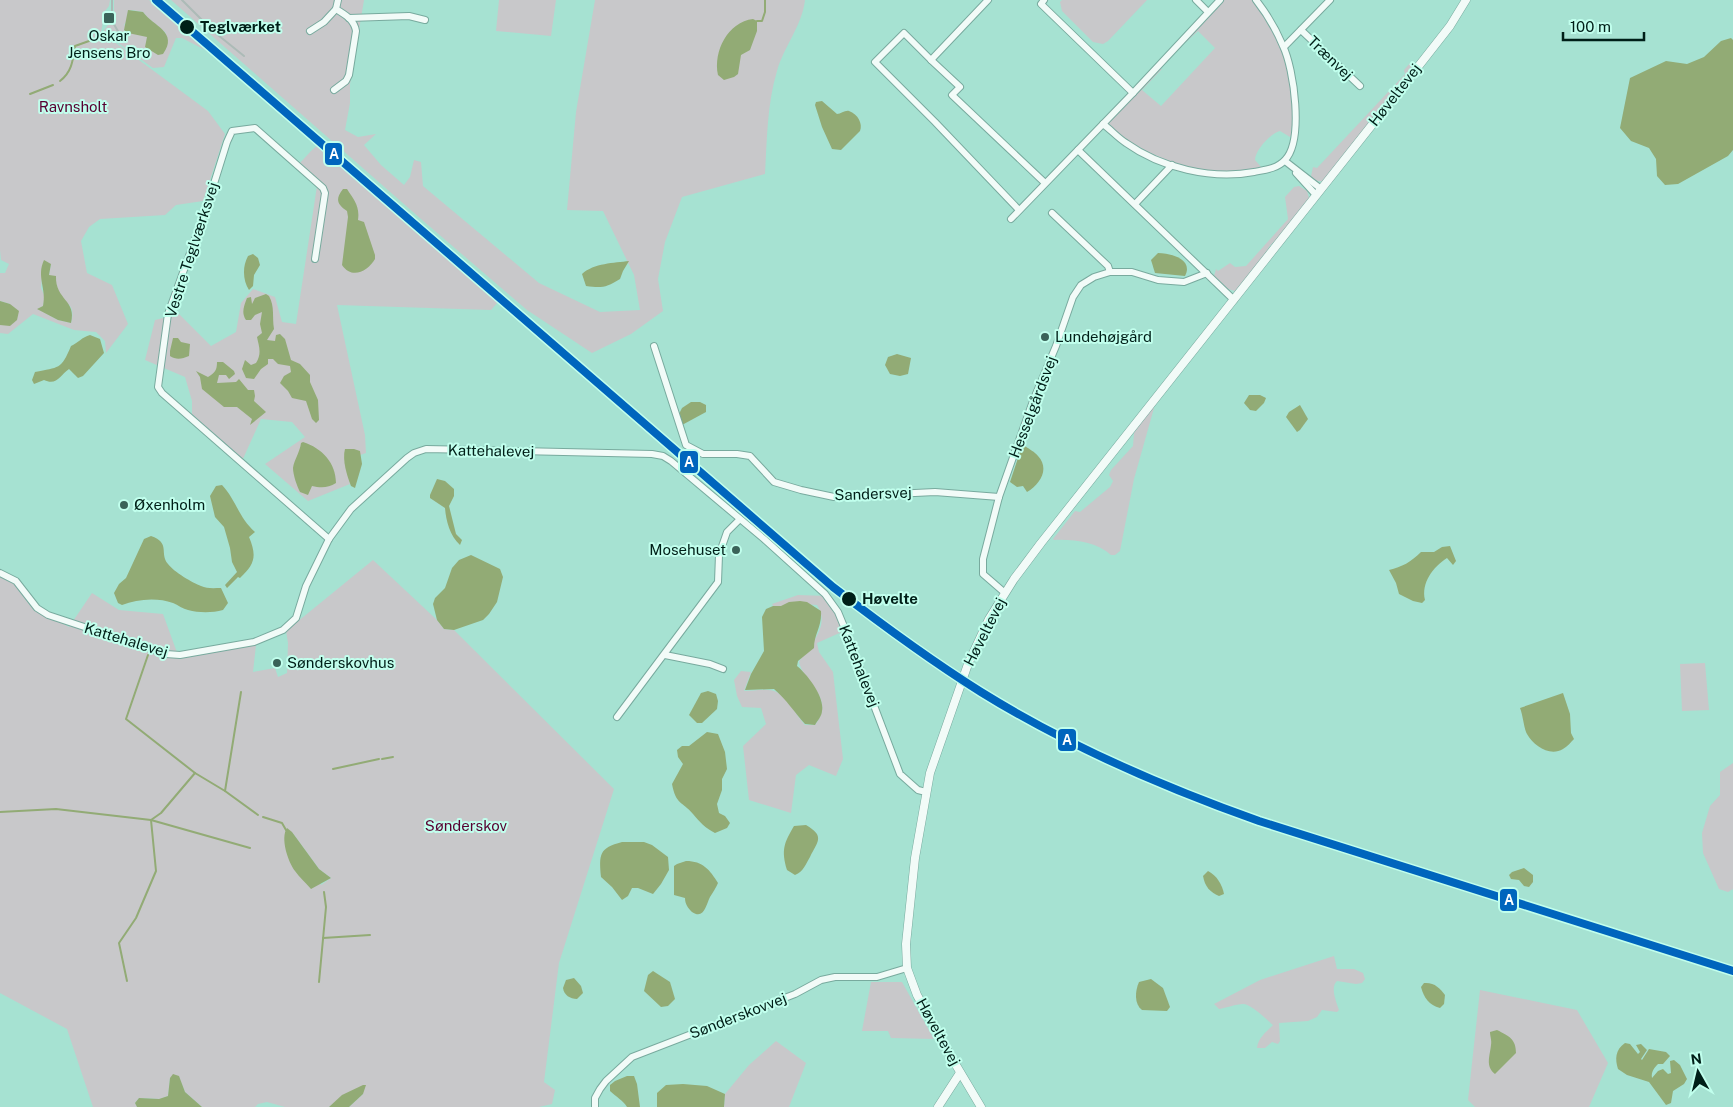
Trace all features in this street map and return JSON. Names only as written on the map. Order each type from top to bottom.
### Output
[{"type":"street","points":[[310,31],[324,22],[336,9],[338,0]]},
{"type":"street","points":[[931,60],[988,0]]},
{"type":"street","points":[[1044,0],[1041,4],[1133,93]]},
{"type":"street","points":[[1196,0],[1208,12]]},
{"type":"street","points":[[1011,219],[1220,0]]},
{"type":"street","points":[[1103,124],[1126,143],[1146,155],[1172,165],[1207,173],[1248,173],[1268,169],[1285,160],[1293,145],[1296,108],[1294,88],[1284,47],[1274,26],[1256,0]]},
{"type":"street","name":"Trænvej","points":[[1284,47],[1330,0]]},
{"type":"street","name":"Høveltevej","points":[[938,1107],[960,1072],[917,995],[907,968],[906,944],[915,858],[926,792],[934,759],[968,664],[989,619],[1005,593],[1041,544],[1450,26],[1466,0]]},
{"type":"street","points":[[334,90],[346,81],[349,75],[356,30],[355,24],[336,9]]},
{"type":"street","points":[[349,18],[409,16],[425,20]]},
{"type":"street","name":"Trænvej","points":[[1301,30],[1360,86]]},
{"type":"street","points":[[1019,210],[875,62],[904,33],[960,86],[952,95],[1045,183]]},
{"type":"street","name":"Vestre Teglværksvej","points":[[315,259],[325,192],[323,188],[254,128],[232,131],[168,314],[158,387],[162,393],[329,539]]},
{"type":"street","points":[[1078,150],[1234,300]]},
{"type":"street","points":[[1285,160],[1295,170],[1297,175],[1318,192]]},
{"type":"street","points":[[1135,204],[1172,165]]},
{"type":"street","points":[[1052,213],[1108,266],[1110,272]]},
{"type":"street","name":"Hesselgårdsvej","points":[[1005,593],[984,574],[983,559],[999,498],[1033,401],[1056,346],[1073,297],[1081,286],[1088,281],[1110,272],[1132,272],[1158,280],[1184,282],[1207,273]]},
{"type":"street","name":"Sandersvej","points":[[654,346],[686,444],[703,454],[750,456],[774,482],[834,497],[935,492],[999,498]]},
{"type":"street","name":"Kattehalevej","points":[[0,573],[16,581],[36,608],[48,615],[166,654],[180,655],[254,642],[283,630],[296,618],[306,586],[329,539],[351,509],[414,453],[426,449],[652,454],[663,456],[764,539],[825,594],[838,612],[846,629],[900,774],[918,790],[926,792]]},
{"type":"street","points":[[617,717],[718,582],[719,555],[727,532],[739,520]]},
{"type":"street","points":[[665,655],[710,664],[723,669]]},
{"type":"street","name":"Sønderskovvej","points":[[595,1107],[595,1098],[606,1081],[632,1058],[795,994],[821,980],[835,977],[878,977],[907,968]]},
{"type":"street","points":[[960,1072],[981,1107]]},
{"type":"green space","name":"Ravnsholt","points":[[0,0],[110,0],[109,6],[105,11],[101,32],[208,111],[225,134],[203,201],[176,205],[165,215],[100,219],[89,227],[81,241],[87,273],[112,285],[128,324],[106,353],[105,341],[96,332],[74,330],[33,314],[8,334],[0,333],[0,325],[10,325],[10,304],[0,301],[0,273],[5,273],[9,264],[1,260]],"holes":[[[51,264],[49,275],[59,294],[72,309],[71,323],[58,320],[38,309],[43,306],[45,297],[41,288],[42,278]]]},
{"type":"green space","points":[[114,0],[149,0],[207,51],[182,38],[176,38],[164,67],[153,68],[103,32],[114,16]],"holes":[[[128,11],[143,12],[147,17],[166,33],[144,36],[124,25],[127,21]]]},
{"type":"green space","points":[[171,0],[364,0],[350,84],[350,103],[345,130],[358,137],[376,134],[364,145],[381,165],[404,185],[410,177],[414,160],[421,162],[423,186],[539,283],[600,312],[640,310],[634,275],[603,211],[567,210],[576,112],[595,0],[805,0],[797,27],[780,62],[771,96],[765,174],[682,197],[665,242],[658,279],[663,311],[631,334],[592,353],[527,310]]},
{"type":"green space","points":[[499,0],[556,0],[551,36],[496,31]]},
{"type":"green space","points":[[1062,0],[1147,0],[1103,44],[1093,42],[1062,11],[1060,2]]},
{"type":"green space","points":[[1224,0],[1252,0],[1261,11],[1282,50],[1287,64],[1292,93],[1293,118],[1290,137],[1280,131],[1272,135],[1264,142],[1256,156],[1255,160],[1262,168],[1245,171],[1212,171],[1164,159],[1130,142],[1116,132],[1108,122],[1160,68],[1162,69],[1142,90],[1161,106],[1215,48],[1198,31],[1186,42],[1185,40]]},
{"type":"green space","points":[[1410,63],[1415,65],[1323,181],[1313,179],[1311,176],[1313,167],[1317,168],[1405,74],[1404,70]]},
{"type":"green space","points":[[318,145],[498,302],[491,310],[337,305],[365,435],[366,453],[345,460],[350,484],[308,501],[265,464],[305,437],[292,422],[261,419],[242,461],[192,414],[192,401],[185,377],[145,360],[155,320],[179,314],[211,346],[236,332],[241,303],[253,289],[275,297],[282,322],[296,324],[317,186],[299,164]]},
{"type":"green space","points":[[1299,186],[1307,191],[1309,198],[1307,202],[1235,291],[1228,289],[1214,276],[1216,269],[1218,271],[1230,263],[1235,267],[1246,266],[1288,219],[1285,197],[1294,187]]},
{"type":"green space","points":[[1150,408],[1154,408],[1134,479],[1120,551],[1115,555],[1111,555],[1092,544],[1069,540],[1054,540],[1075,511],[1080,512],[1110,487],[1113,481],[1109,475],[1111,470],[1133,446],[1134,433]]},
{"type":"green space","name":"Sønderskov","points":[[373,560],[437,620],[444,629],[454,630],[614,789],[559,963],[544,1082],[555,1090],[552,1104],[539,1107],[349,1107],[363,1094],[351,1093],[344,1095],[329,1107],[285,1107],[267,1102],[258,1104],[255,1107],[202,1107],[185,1092],[179,1077],[170,1078],[168,1096],[160,1099],[139,1098],[135,1103],[137,1107],[93,1107],[67,1029],[0,993],[0,576],[11,580],[30,605],[69,627],[92,593],[119,610],[163,614],[179,658],[256,645],[253,672],[275,668],[278,677],[287,673],[288,643],[286,631]],"holes":[[[292,832],[319,869],[331,878],[321,885]]]},
{"type":"green space","points":[[798,595],[828,596],[844,631],[817,643],[819,652],[833,672],[843,759],[836,776],[809,765],[796,775],[791,813],[749,800],[743,746],[766,724],[761,708],[742,707],[737,696],[734,680],[741,671],[751,672],[744,691],[774,691],[785,698],[805,725],[815,725],[821,715],[821,699],[802,670],[799,662],[817,635],[822,620],[821,613],[817,605],[789,603],[776,610],[772,604]]},
{"type":"green space","points":[[1705,663],[1709,710],[1682,711],[1680,664]]},
{"type":"green space","points":[[1733,763],[1733,889],[1728,892],[1719,889],[1703,853],[1702,833],[1710,806],[1720,795],[1720,772]]},
{"type":"green space","points":[[1334,956],[1337,969],[1354,969],[1363,973],[1365,979],[1362,983],[1356,984],[1337,981],[1334,990],[1339,1010],[1337,1012],[1322,1010],[1317,1017],[1308,1021],[1279,1023],[1280,1041],[1278,1044],[1272,1042],[1265,1048],[1257,1048],[1261,1038],[1273,1025],[1250,1007],[1240,1004],[1219,1009],[1214,1004],[1260,980]]},
{"type":"green space","points":[[871,982],[902,982],[934,1039],[891,1038],[888,1031],[862,1031]]},
{"type":"green space","points":[[1480,990],[1577,1010],[1608,1063],[1589,1107],[1475,1107],[1468,1100]]},
{"type":"green space","points":[[776,1041],[806,1063],[789,1107],[724,1107],[725,1094],[749,1065]]},
{"type":"shaded area","points":[[128,10],[143,12],[163,30],[168,40],[163,54],[158,55],[145,47],[147,37],[128,33],[124,30]]},
{"type":"shaded area","points":[[753,19],[757,21],[757,31],[750,50],[741,55],[738,74],[724,80],[718,75],[717,66],[720,48],[724,39],[736,26],[744,21]]},
{"type":"shaded area","points":[[1731,38],[1733,40],[1733,150],[1728,156],[1678,184],[1665,185],[1657,176],[1656,159],[1649,148],[1631,141],[1620,128],[1630,78],[1666,61],[1687,64],[1704,57],[1721,41]]},
{"type":"shaded area","points":[[822,101],[837,114],[848,111],[852,112],[860,122],[860,131],[841,150],[832,149],[822,127],[815,105],[816,102]]},
{"type":"shaded area","points":[[343,189],[347,189],[356,203],[358,220],[364,222],[375,255],[375,259],[368,267],[355,273],[346,270],[342,265],[348,217],[347,211],[338,201]]},
{"type":"shaded area","points":[[1158,253],[1169,254],[1184,261],[1187,270],[1185,276],[1155,273],[1151,260]]},
{"type":"shaded area","points":[[253,254],[258,258],[260,265],[254,275],[253,286],[249,290],[244,278],[244,269],[248,256]]},
{"type":"shaded area","points":[[44,260],[51,264],[49,275],[56,276],[59,290],[69,304],[72,315],[71,323],[58,320],[37,309],[43,306],[44,300],[41,272]]},
{"type":"shaded area","points":[[629,261],[620,279],[615,282],[603,287],[586,286],[582,274],[587,270],[604,264]]},
{"type":"shaded area","points":[[266,294],[269,296],[272,304],[274,329],[267,340],[275,341],[276,335],[280,334],[285,339],[291,360],[300,364],[310,375],[310,382],[318,400],[319,420],[316,423],[312,419],[306,401],[292,398],[280,383],[284,376],[291,372],[290,366],[278,364],[273,359],[268,359],[268,364],[261,369],[254,379],[246,378],[242,369],[245,360],[251,365],[256,363],[259,353],[257,337],[262,333],[260,324],[262,312],[255,315],[251,320],[246,320],[243,312],[245,304],[247,298],[251,297],[252,304],[255,298]]},
{"type":"shaded area","points":[[0,301],[10,304],[19,311],[17,320],[10,326],[0,325]]},
{"type":"shaded area","points":[[90,335],[100,339],[104,353],[83,376],[78,378],[69,369],[55,381],[44,380],[34,384],[32,380],[35,372],[58,366],[65,359],[71,346]]},
{"type":"shaded area","points":[[173,338],[178,338],[181,342],[190,344],[189,356],[179,359],[170,356]]},
{"type":"shaded area","points":[[897,354],[911,358],[908,374],[900,376],[890,374],[885,365],[888,357]]},
{"type":"shaded area","points":[[217,362],[223,362],[235,374],[229,379],[226,375],[219,375],[217,383],[236,382],[239,379],[248,390],[254,390],[254,401],[266,412],[250,425],[252,419],[237,407],[224,407],[202,389],[200,377],[196,371],[208,377],[215,371]]},
{"type":"shaded area","points":[[1249,395],[1260,395],[1266,398],[1256,411],[1250,410],[1244,403]]},
{"type":"shaded area","points":[[691,402],[700,402],[706,405],[706,412],[682,425],[678,416],[682,408]]},
{"type":"shaded area","points":[[1300,405],[1308,419],[1297,432],[1286,417],[1289,412]]},
{"type":"shaded area","points":[[303,442],[316,448],[327,457],[334,469],[336,483],[324,487],[312,486],[308,495],[300,492],[293,471],[301,443]]},
{"type":"shaded area","points":[[1025,446],[1037,455],[1042,461],[1043,466],[1042,476],[1039,481],[1027,492],[1023,486],[1017,487],[1010,482],[1021,449]]},
{"type":"shaded area","points":[[345,449],[360,451],[362,464],[355,488],[351,486],[347,473],[344,458]]},
{"type":"shaded area","points":[[437,479],[445,481],[454,489],[454,496],[449,506],[456,534],[462,540],[460,545],[449,528],[445,508],[430,498]]},
{"type":"shaded area","points":[[222,485],[245,521],[255,532],[249,537],[254,555],[252,564],[240,578],[238,577],[227,588],[225,585],[237,572],[232,562],[224,527],[215,517],[210,496],[216,486]]},
{"type":"shaded area","points":[[151,536],[161,542],[168,564],[179,574],[203,587],[221,588],[228,603],[223,610],[197,612],[167,601],[154,599],[134,601],[122,605],[118,603],[114,593],[119,584],[126,578],[144,539]]},
{"type":"shaded area","points":[[1450,546],[1456,561],[1453,565],[1447,558],[1437,566],[1429,576],[1424,594],[1425,600],[1422,603],[1399,594],[1389,570],[1406,564],[1421,552],[1434,552],[1442,547]]},
{"type":"shaded area","points":[[471,555],[500,569],[503,577],[497,602],[483,620],[454,630],[444,629],[437,620],[433,604],[435,598],[445,588],[452,568],[459,560]]},
{"type":"shaded area","points":[[789,602],[807,602],[821,611],[814,648],[798,661],[797,666],[806,674],[821,699],[822,713],[815,725],[805,724],[774,689],[745,690],[751,674],[764,651],[762,617],[766,609]]},
{"type":"shaded area","points":[[708,691],[716,694],[718,701],[717,709],[702,723],[697,723],[689,715],[701,693]]},
{"type":"shaded area","points":[[1563,693],[1570,714],[1571,733],[1574,739],[1563,749],[1553,752],[1548,751],[1534,743],[1527,734],[1520,708]]},
{"type":"shaded area","points":[[707,732],[718,734],[725,752],[727,769],[722,779],[722,790],[717,804],[719,813],[725,816],[730,823],[727,828],[715,833],[703,825],[680,802],[675,796],[672,784],[683,764],[678,757],[677,750],[682,746],[689,746]]},
{"type":"shaded area","points":[[806,825],[816,832],[818,839],[804,868],[795,875],[787,870],[784,847],[794,826]]},
{"type":"shaded area","points":[[287,828],[319,869],[331,878],[311,889],[298,876],[292,867],[286,850],[284,838]]},
{"type":"shaded area","points":[[644,842],[652,845],[668,857],[669,870],[653,894],[638,888],[632,888],[628,896],[622,900],[601,877],[600,863],[602,853],[614,844]]},
{"type":"shaded area","points":[[686,861],[692,861],[705,867],[718,883],[704,911],[699,914],[692,912],[686,904],[685,898],[674,895],[674,866]]},
{"type":"shaded area","points":[[1524,868],[1533,875],[1533,882],[1529,887],[1524,886],[1519,880],[1511,879],[1509,875]]},
{"type":"shaded area","points":[[1208,871],[1219,881],[1224,894],[1219,896],[1207,886],[1203,876]]},
{"type":"shaded area","points":[[653,971],[670,982],[675,999],[668,1006],[661,1007],[644,991],[648,975]]},
{"type":"shaded area","points":[[574,978],[581,986],[583,993],[577,999],[568,996],[563,988],[566,980]]},
{"type":"shaded area","points":[[1151,979],[1163,988],[1170,1007],[1167,1011],[1142,1010],[1136,1001],[1139,982]]},
{"type":"shaded area","points":[[1424,983],[1431,983],[1445,995],[1444,1004],[1440,1008],[1425,998],[1421,987]]},
{"type":"shaded area","points":[[1497,1030],[1511,1038],[1515,1044],[1516,1053],[1495,1074],[1489,1064],[1490,1032]]},
{"type":"shaded area","points":[[1625,1043],[1630,1044],[1638,1054],[1640,1052],[1636,1045],[1641,1044],[1647,1050],[1642,1060],[1649,1049],[1666,1052],[1670,1056],[1663,1064],[1658,1064],[1655,1067],[1652,1072],[1652,1078],[1658,1071],[1663,1069],[1668,1074],[1671,1073],[1670,1061],[1674,1060],[1680,1065],[1687,1079],[1684,1084],[1673,1091],[1671,1103],[1666,1105],[1649,1082],[1627,1075],[1618,1069],[1617,1055],[1619,1049]]},
{"type":"shaded area","points":[[173,1074],[179,1076],[185,1092],[202,1107],[137,1107],[135,1103],[139,1098],[159,1099],[168,1096],[170,1078]]},
{"type":"shaded area","points":[[627,1076],[634,1076],[640,1107],[627,1107],[610,1091],[610,1085]]},
{"type":"shaded area","points":[[366,1085],[363,1094],[349,1107],[329,1107],[342,1095]]},
{"type":"shaded area","points":[[666,1085],[707,1086],[725,1094],[724,1107],[657,1107],[657,1093]]},
{"type":"waterway","points":[[757,21],[762,21],[765,12],[765,0]]},
{"type":"waterway","points":[[60,81],[67,74],[73,61],[75,46],[103,36]]},
{"type":"waterway","points":[[30,94],[53,85]]},
{"type":"waterway","points":[[148,655],[126,719],[195,773]]},
{"type":"waterway","points":[[225,791],[241,692]]},
{"type":"waterway","points":[[382,759],[393,757]]},
{"type":"waterway","points":[[333,769],[379,759]]},
{"type":"waterway","points":[[127,981],[119,943],[136,918],[156,871],[151,820],[161,813],[195,773],[225,791],[258,815]]},
{"type":"waterway","points":[[0,812],[56,809],[151,820],[250,848]]},
{"type":"waterway","points":[[263,817],[282,823],[286,830]]},
{"type":"waterway","points":[[319,982],[326,907],[324,892]]},
{"type":"waterway","points":[[323,938],[370,935]]},
{"type":"railway","points":[[112,0],[112,21],[122,38]]},
{"type":"railway","points":[[182,0],[213,31],[244,56]]},
{"type":"transit line","name":"A","points":[[156,0],[833,587],[869,615],[981,692],[1082,748],[1223,808],[1733,971]]},
{"type":"place","name":"Oskar Jensens Bro","points":[[109,18]]},
{"type":"place","name":"Teglværket","points":[[187,27]]},
{"type":"place","name":"Lundehøjgård","points":[[1045,337]]},
{"type":"place","name":"Øxenholm","points":[[124,505]]},
{"type":"place","name":"Mosehuset","points":[[736,550]]},
{"type":"place","name":"Høvelte","points":[[849,599]]},
{"type":"place","name":"Sønderskovhus","points":[[277,663]]}]
